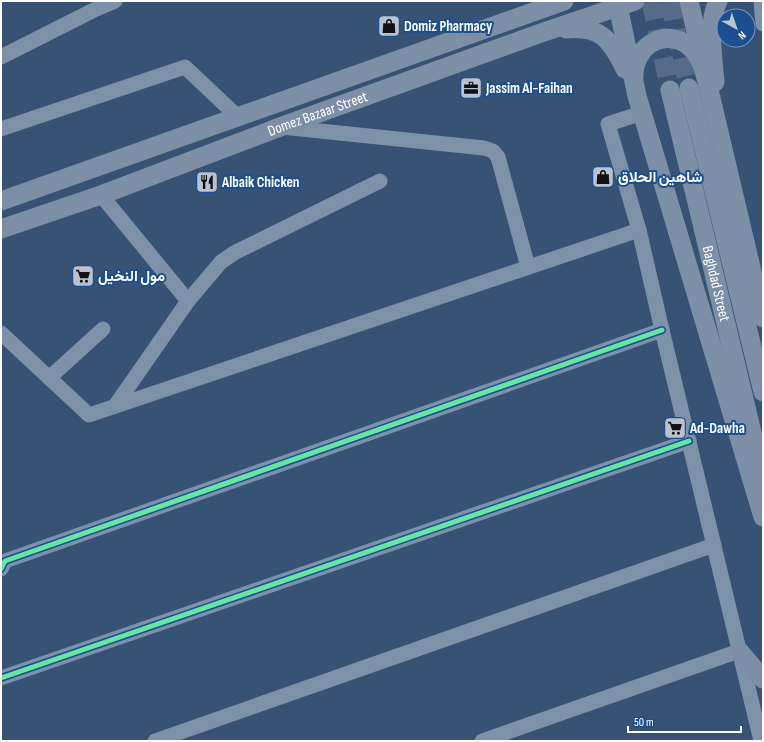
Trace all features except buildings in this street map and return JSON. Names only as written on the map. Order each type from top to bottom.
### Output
[{"type":"main road","name":"Domez Bazaar Street","points":[[1,201],[238,117],[542,4],[564,1]]},
{"type":"main road","points":[[689,1],[710,94]]},
{"type":"main road","points":[[718,1],[714,12],[712,31],[718,126]]},
{"type":"main road","name":"Domez Bazaar Street","points":[[1,229],[101,195],[280,127],[624,3]]},
{"type":"main road","points":[[624,3],[639,104]]},
{"type":"main road","points":[[541,33],[572,28],[591,30],[610,42],[618,55],[639,104],[763,517]]},
{"type":"main road","points":[[639,104],[634,70],[638,58],[646,46],[666,38],[681,41],[689,46],[696,54],[704,68],[763,318]]},
{"type":"main road","name":"Baghdad Street","points":[[689,88],[763,392]]},
{"type":"main road","name":"Baghdad Street","points":[[670,90],[763,477]]},
{"type":"main road","points":[[739,650],[763,679]]},
{"type":"street","points":[[1,57],[115,1]]},
{"type":"street","points":[[761,1],[763,21]]},
{"type":"street","points":[[1,129],[185,67],[238,117]]},
{"type":"street","points":[[639,104],[608,124],[639,230],[761,741]]},
{"type":"street","points":[[280,127],[484,148],[493,151],[498,157],[528,267]]},
{"type":"street","points":[[115,406],[188,301],[221,262],[234,252],[380,181]]},
{"type":"street","points":[[101,195],[188,301]]},
{"type":"street","points":[[1,332],[7,346],[49,378],[88,415],[639,230]]},
{"type":"street","points":[[49,378],[103,329]]},
{"type":"street","points":[[2,563],[662,330]]},
{"type":"street","points":[[1,678],[689,441]]},
{"type":"street","points":[[155,741],[714,545]]},
{"type":"street","points":[[482,741],[739,650]]},
{"type":"tunnel","points":[[651,1],[670,90]]},
{"type":"tunnel","points":[[670,1],[689,88]]},
{"type":"cycle path","points":[[1,569],[5,561],[662,330]]},
{"type":"cycle path","points":[[1,678],[689,441]]},
{"type":"place","name":"Domiz Pharmacy","points":[[389,26]]},
{"type":"place","name":"Jassim Al-Faihan","points":[[471,88]]},
{"type":"place","name":"شاهين الحلاق","points":[[603,177]]},
{"type":"place","name":"Albaik Chicken","points":[[207,182]]},
{"type":"place","name":"مول النخيل","points":[[83,276]]},
{"type":"place","name":"Ad-Dawha","points":[[675,428]]}]
